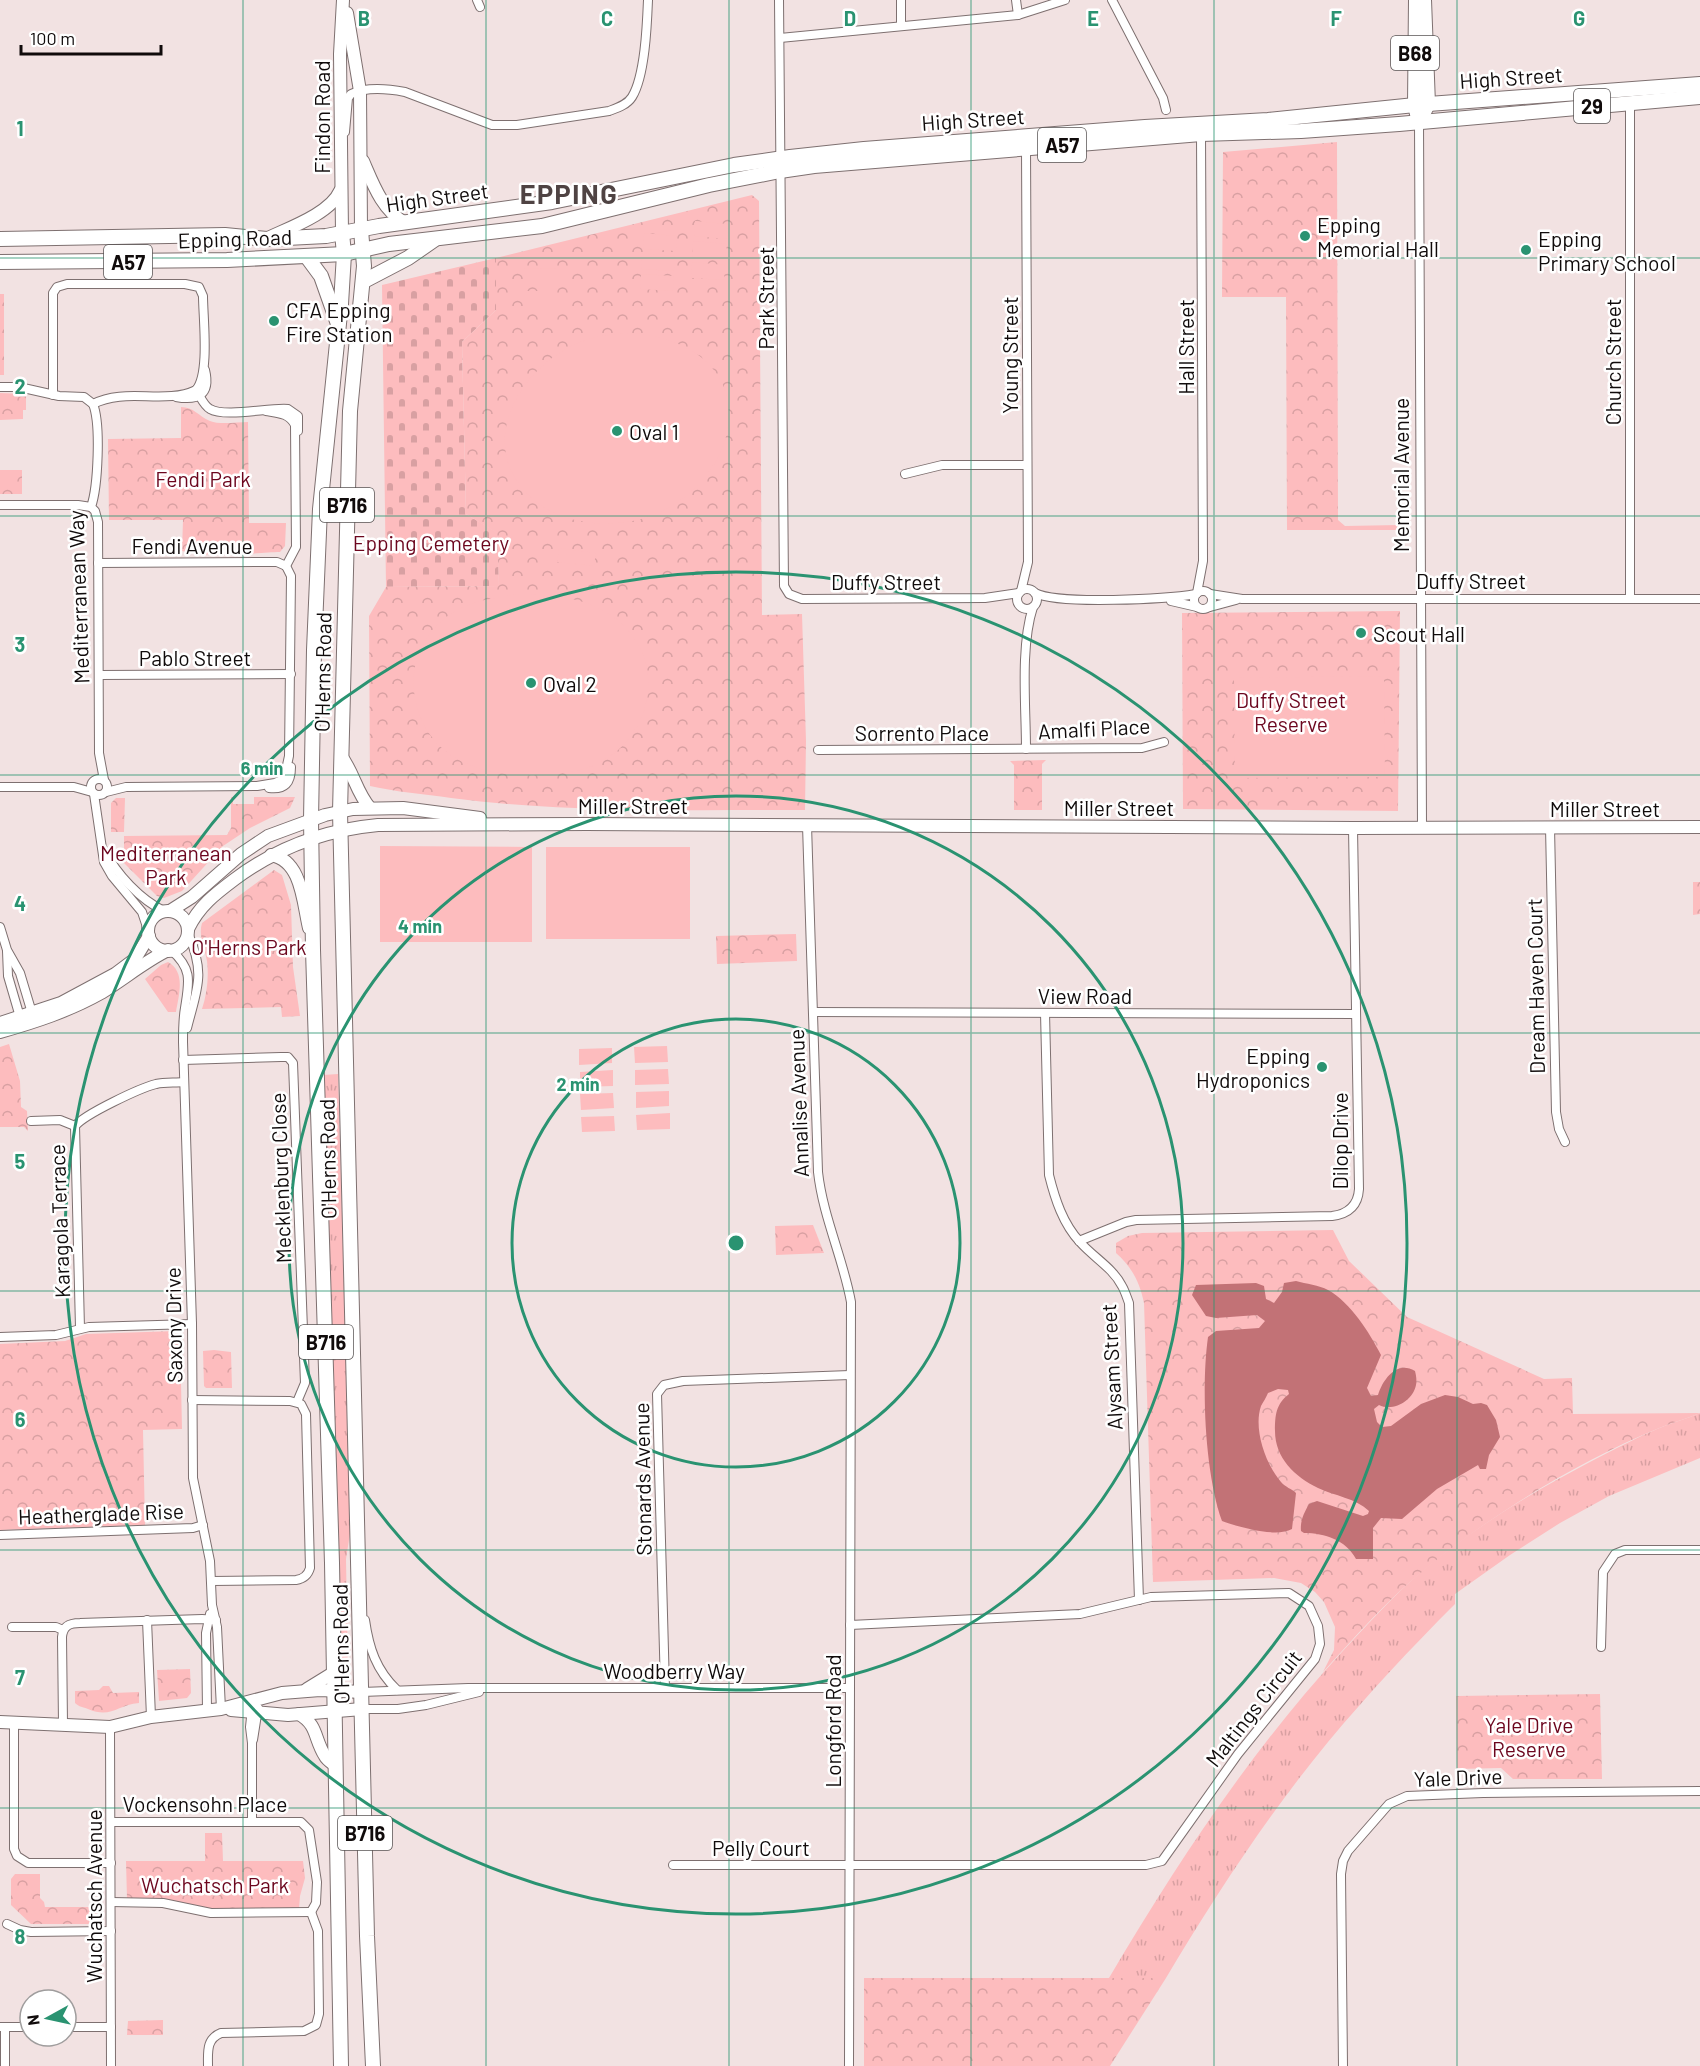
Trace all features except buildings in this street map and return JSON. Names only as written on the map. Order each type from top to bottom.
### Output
[{"type":"main road","name":"Memorial Avenue","points":[[1416,0],[1422,105]]},
{"type":"main road","name":"Memorial Avenue","points":[[1419,122],[1422,105],[1424,0]]},
{"type":"main road","name":"High Street","points":[[361,230],[579,197],[734,165],[846,163],[1202,134],[1311,130],[1419,122],[1629,96],[1700,84]]},
{"type":"main road","name":"High Street","points":[[363,251],[389,244],[542,226],[780,164],[864,149],[1145,127],[1268,120],[1422,105],[1629,96],[1700,97]]},
{"type":"main road","name":"Epping Road","points":[[0,239],[225,235],[267,239],[318,237],[361,230]]},
{"type":"main road","name":"O'Herns Road","points":[[361,230],[364,281],[350,411],[340,830],[367,1936],[373,2066]]},
{"type":"main road","name":"O'Herns Road","points":[[340,2066],[336,1766],[311,820],[314,650],[320,509],[339,329],[344,254],[342,233]]},
{"type":"main road","points":[[364,281],[408,258],[438,238]]},
{"type":"main road","name":"Epping Road","points":[[0,262],[196,261],[327,256],[363,251]]},
{"type":"main road","points":[[307,257],[321,276],[339,329]]},
{"type":"street","name":"Findon Road","points":[[344,0],[360,91],[361,230]]},
{"type":"street","name":"Findon Road","points":[[342,233],[340,54],[344,0]]},
{"type":"street","points":[[341,144],[345,132],[348,98],[351,94],[360,91],[405,92],[492,125],[517,125],[609,111],[622,106],[632,98],[638,83],[647,25],[648,0]]},
{"type":"street","name":"Park Street","points":[[779,0],[784,586],[789,594]]},
{"type":"street","points":[[901,0],[901,26]]},
{"type":"street","points":[[1016,0],[1018,15]]},
{"type":"street","points":[[780,38],[1018,15],[1065,0]]},
{"type":"street","points":[[1112,0],[1166,110]]},
{"type":"street","name":"Church Street","points":[[1629,96],[1630,598]]},
{"type":"street","name":"Memorial Avenue","points":[[1419,122],[1422,828]]},
{"type":"street","name":"Hall Street","points":[[1197,594],[1203,561],[1202,134]]},
{"type":"street","name":"Young Street","points":[[1026,148],[1028,562],[1035,592]]},
{"type":"street","points":[[361,157],[385,206],[394,217],[405,223]]},
{"type":"street","points":[[267,239],[322,211],[335,201],[341,187]]},
{"type":"street","points":[[0,387],[19,387],[53,395],[84,397],[93,404],[113,396],[169,396],[187,399],[205,390],[207,384],[204,365],[202,290],[196,285],[63,285],[57,287],[53,293],[53,395]]},
{"type":"street","points":[[0,788],[74,787],[99,795],[126,787],[257,786],[273,789],[282,785],[289,756],[291,576],[286,566],[296,547],[295,425],[290,417],[266,411],[214,411],[207,406],[198,393]]},
{"type":"street","name":"Mediterranean Way","points":[[93,404],[96,419],[96,486],[91,507],[98,522],[99,675],[99,753],[94,780]]},
{"type":"street","points":[[905,474],[942,465],[1027,465]]},
{"type":"street","points":[[0,505],[91,507]]},
{"type":"street","name":"Hall Street","points":[[1203,561],[1210,593]]},
{"type":"street","name":"Fendi Avenue","points":[[98,563],[277,562],[286,566]]},
{"type":"street","name":"Young Street","points":[[1020,592],[1028,562]]},
{"type":"street","points":[[1026,749],[1028,634],[1026,621],[1017,599],[1020,592],[1028,589],[1043,596],[1065,599],[1160,599],[1197,594],[1203,591],[1210,593],[1212,602],[1210,607],[1204,609],[1160,599]]},
{"type":"street","name":"Duffy Street","points":[[789,594],[802,599],[985,598],[1020,592]]},
{"type":"street","points":[[1028,634],[1038,598],[1035,592]]},
{"type":"street","name":"Duffy Street","points":[[1210,593],[1242,599],[1700,599]]},
{"type":"street","points":[[1197,594],[1194,602],[1197,607]]},
{"type":"street","name":"Duffy Street","points":[[985,598],[1020,605]]},
{"type":"street","points":[[1020,605],[1027,609],[1065,599]]},
{"type":"street","name":"Duffy Street","points":[[1210,607],[1242,599]]},
{"type":"street","name":"Pablo Street","points":[[99,675],[291,674]]},
{"type":"street","name":"Amalfi Place","points":[[1026,749],[1142,748],[1164,742]]},
{"type":"street","name":"Sorrento Place","points":[[818,750],[1026,749]]},
{"type":"street","name":"Mediterranean Way","points":[[99,753],[105,780]]},
{"type":"street","points":[[341,756],[350,768],[360,795],[370,808]]},
{"type":"street","points":[[74,787],[99,778],[126,787]]},
{"type":"street","points":[[94,780],[91,787],[99,821],[104,862],[112,876],[142,912],[156,946],[170,950]]},
{"type":"street","points":[[99,821],[108,788],[105,780]]},
{"type":"street","name":"Miller Street","points":[[167,911],[198,892],[255,844],[280,830],[340,812],[370,808],[424,810],[538,824]]},
{"type":"street","name":"Miller Street","points":[[188,931],[194,915],[212,896],[271,855],[312,838],[340,830],[396,824],[1700,827]]},
{"type":"street","name":"Annalise Avenue","points":[[807,825],[818,1172],[827,1221],[847,1281],[851,1302],[850,1375]]},
{"type":"street","name":"Dream Haven Court","points":[[1550,827],[1556,1112],[1564,1142]]},
{"type":"street","name":"Dilop Drive","points":[[1079,1241],[1136,1220],[1332,1216],[1347,1213],[1356,1202],[1359,1189],[1353,828]]},
{"type":"street","points":[[0,1023],[27,1020],[79,1004],[102,992],[151,959],[182,944],[188,931],[182,917],[149,903],[109,859],[100,843]]},
{"type":"street","points":[[271,855],[279,856],[287,862],[299,882],[313,950]]},
{"type":"street","points":[[0,1032],[74,996],[127,966],[135,959],[149,933],[153,918],[167,911]]},
{"type":"street","points":[[0,927],[7,950],[20,973],[27,1020]]},
{"type":"street","name":"Saxony Drive","points":[[183,1042],[198,986],[198,964],[188,931]]},
{"type":"street","name":"Saxony Drive","points":[[170,950],[183,963],[189,976],[183,1060],[192,1324],[193,1478],[208,1546],[212,1581],[212,1620],[221,1709]]},
{"type":"street","name":"View Road","points":[[813,1012],[1356,1014]]},
{"type":"street","name":"Alysam Street","points":[[1045,1013],[1050,1175],[1060,1211],[1079,1241],[1122,1284],[1129,1303],[1139,1600]]},
{"type":"street","name":"Mecklenburg Close","points":[[183,1060],[281,1056],[288,1057],[293,1063],[305,1383],[303,1393],[297,1402]]},
{"type":"street","name":"Karagola Terrace","points":[[80,1328],[75,1126],[83,1118],[139,1090],[154,1085],[184,1082]]},
{"type":"street","points":[[31,1120],[60,1120],[75,1126]]},
{"type":"street","points":[[0,1337],[56,1335],[80,1328],[192,1324]]},
{"type":"street","name":"Longford Road","points":[[849,2066],[850,1375]]},
{"type":"street","name":"Stonards Avenue","points":[[665,1688],[657,1394],[664,1385],[683,1381],[850,1375]]},
{"type":"street","points":[[192,1400],[297,1402],[303,1407],[306,1418],[310,1564],[308,1573],[299,1579],[212,1581]]},
{"type":"street","name":"Heatherglade Rise","points":[[0,1534],[193,1528],[203,1525]]},
{"type":"street","points":[[1601,1647],[1603,1572],[1615,1554],[1625,1551],[1700,1550]]},
{"type":"street","points":[[359,1584],[369,1647],[380,1672],[397,1690]]},
{"type":"street","name":"Maltings Circuit","points":[[850,1625],[1080,1614],[1150,1597],[1289,1593],[1309,1606],[1318,1626],[1320,1644],[1315,1659],[1238,1754],[1162,1861],[1146,1865],[850,1865]]},
{"type":"street","points":[[63,1724],[63,1630],[68,1625],[147,1620],[212,1620]]},
{"type":"street","points":[[147,1620],[151,1717]]},
{"type":"street","name":"Saxony Drive","points":[[207,1710],[206,1633],[212,1620]]},
{"type":"street","points":[[12,1627],[56,1627],[63,1630]]},
{"type":"street","points":[[303,1691],[320,1683],[333,1673]]},
{"type":"street","name":"Woodberry Way","points":[[362,1692],[497,1688],[850,1688]]},
{"type":"street","name":"Woodberry Way","points":[[362,1709],[399,1709],[426,1705],[497,1688]]},
{"type":"street","points":[[255,1708],[282,1693],[362,1692]]},
{"type":"street","points":[[252,1821],[252,1743],[255,1708]]},
{"type":"street","points":[[0,1722],[110,1727],[151,1717],[221,1709],[255,1708],[299,1714],[362,1709]]},
{"type":"street","points":[[299,1714],[308,1719],[325,1756],[336,1766]]},
{"type":"street","points":[[14,1723],[14,1849],[17,1857],[28,1863],[111,1863]]},
{"type":"street","name":"Wuchatsch Avenue","points":[[110,1727],[111,2066]]},
{"type":"street","name":"Yale Drive","points":[[1343,2066],[1341,1874],[1348,1851],[1389,1804],[1407,1796],[1700,1791]]},
{"type":"street","name":"Vockensohn Place","points":[[111,1822],[297,1821],[308,1827],[317,1889],[316,1903],[311,1912],[317,1925],[318,1942],[319,2014],[314,2028],[304,2031],[220,2033],[209,2042],[208,2066]]},
{"type":"street","name":"Pelly Court","points":[[673,1865],[850,1865]]},
{"type":"street","points":[[111,1902],[163,1903],[211,1913],[311,1912]]},
{"type":"street","points":[[8,1924],[31,1932],[111,1931]]},
{"type":"street","points":[[5,2066],[2,2027],[18,2027]]},
{"type":"street","points":[[78,2027],[111,2027]]},
{"type":"green space","points":[[1337,142],[1338,520],[1345,526],[1399,525],[1399,530],[1287,530],[1286,297],[1222,297],[1223,152]]},
{"type":"green space","points":[[752,195],[759,201],[762,615],[802,614],[806,741],[805,810],[628,810],[539,806],[451,798],[370,786],[369,616],[386,587],[499,586],[497,533],[466,514],[462,342],[496,310],[496,258]]},
{"type":"green space","points":[[695,221],[728,224],[727,239],[694,236]]},
{"type":"green space","points":[[644,233],[677,236],[676,251],[643,249]]},
{"type":"green space","points":[[693,241],[727,244],[725,259],[692,257]]},
{"type":"green space","points":[[642,253],[675,256],[674,271],[641,269]]},
{"type":"green space","name":"Epping Cemetery","points":[[496,258],[496,310],[462,342],[466,514],[498,533],[499,586],[386,587],[382,285]]},
{"type":"green space","points":[[692,262],[725,265],[724,280],[691,278]]},
{"type":"green space","points":[[556,268],[556,286],[523,286],[523,269]]},
{"type":"green space","points":[[641,274],[674,276],[673,291],[640,289]]},
{"type":"green space","points":[[523,291],[556,291],[556,306],[523,306]]},
{"type":"green space","points":[[0,294],[4,294],[4,375],[0,375]]},
{"type":"green space","name":"Oval 1","points":[[635,333],[686,348],[717,374],[729,407],[724,443],[705,477],[675,504],[634,521],[586,522],[555,513],[537,502],[521,487],[507,459],[505,439],[508,420],[515,401],[540,368],[573,345],[588,339]]},
{"type":"green space","points":[[0,393],[26,394],[26,410],[23,410],[23,419],[0,420]]},
{"type":"green space","name":"Fendi Park","points":[[181,407],[189,408],[214,422],[248,422],[249,523],[286,523],[285,546],[280,552],[240,554],[221,548],[204,556],[182,551],[183,520],[109,520],[108,439],[181,438]]},
{"type":"green space","points":[[0,470],[22,470],[22,494],[0,494]]},
{"type":"green space","points":[[559,548],[596,553],[594,566],[557,562]]},
{"type":"green space","name":"Oval 2","points":[[512,595],[538,595],[577,600],[601,609],[632,635],[644,657],[648,681],[646,705],[636,728],[621,747],[601,762],[559,774],[526,775],[493,772],[462,761],[448,753],[423,723],[416,705],[415,667],[420,649],[430,633],[444,619],[468,605]]},
{"type":"green space","name":"Duffy Street Reserve","points":[[1400,611],[1398,811],[1183,809],[1182,613]]},
{"type":"green space","points":[[1384,676],[1385,777],[1235,778],[1234,678]]},
{"type":"green space","points":[[1046,760],[1042,764],[1042,810],[1014,810],[1014,765],[1010,761]]},
{"type":"green space","name":"Mediterranean Park","points":[[231,797],[233,797],[233,804],[254,804],[254,797],[295,797],[290,808],[250,828],[223,846],[182,891],[164,898],[157,896],[123,862],[116,850],[124,850],[124,836],[227,835],[231,828]]},
{"type":"green space","points":[[116,798],[125,798],[124,832],[111,832],[111,803]]},
{"type":"green space","points":[[380,846],[532,847],[532,942],[380,942]]},
{"type":"green space","points":[[546,847],[690,847],[690,939],[546,939]]},
{"type":"green space","name":"O'Herns Park","points":[[274,870],[282,875],[291,905],[293,967],[300,1016],[282,1017],[281,1007],[202,1009],[208,973],[201,938],[202,923]]},
{"type":"green space","points":[[1693,882],[1700,882],[1700,914],[1693,915]]},
{"type":"green space","points":[[796,934],[797,961],[717,964],[716,936]]},
{"type":"green space","points":[[168,962],[174,966],[180,984],[176,1012],[168,1012],[145,979]]},
{"type":"green space","points":[[9,1044],[20,1081],[21,1107],[27,1111],[28,1131],[24,1127],[0,1127],[0,1047]]},
{"type":"green space","points":[[667,1046],[668,1062],[635,1063],[634,1047]]},
{"type":"green space","points":[[612,1048],[612,1063],[579,1065],[579,1049]]},
{"type":"green space","points":[[668,1069],[669,1084],[635,1085],[635,1070]]},
{"type":"green space","points":[[613,1070],[613,1086],[580,1087],[580,1072]]},
{"type":"green space","points":[[338,1074],[351,1527],[346,1559],[348,1673],[344,1674],[337,1668],[323,1075]]},
{"type":"green space","points":[[669,1091],[669,1106],[636,1108],[636,1092]]},
{"type":"green space","points":[[613,1093],[614,1108],[581,1110],[580,1094]]},
{"type":"green space","points":[[670,1113],[670,1129],[637,1130],[636,1115]]},
{"type":"green space","points":[[614,1116],[615,1131],[582,1132],[581,1117]]},
{"type":"green space","points":[[813,1225],[824,1253],[776,1255],[775,1226]]},
{"type":"green space","points":[[1333,1230],[1349,1261],[1407,1317],[1544,1379],[1572,1378],[1573,1414],[1700,1413],[1657,1429],[1596,1457],[1535,1492],[1476,1530],[1396,1595],[1323,1672],[1334,1650],[1335,1627],[1324,1602],[1315,1592],[1301,1583],[1274,1578],[1153,1582],[1144,1303],[1134,1276],[1127,1264],[1116,1253],[1116,1243],[1128,1236],[1142,1233]]},
{"type":"green space","points":[[176,1331],[180,1336],[182,1429],[143,1430],[145,1525],[0,1530],[0,1344],[65,1341],[86,1334]]},
{"type":"green space","points":[[203,1351],[231,1352],[232,1388],[206,1388],[204,1386]]},
{"type":"green space","points":[[1700,1413],[1700,1458],[1609,1496],[1560,1523],[1455,1594],[1455,1604],[1359,1706],[1284,1799],[1203,1917],[1166,1978],[1109,1978],[1188,1851],[1276,1729],[1360,1632],[1400,1591],[1460,1541],[1523,1500],[1631,1441]]},
{"type":"green space","points":[[190,1669],[191,1693],[187,1698],[159,1701],[157,1670]]},
{"type":"green space","points":[[103,1686],[109,1686],[113,1693],[139,1692],[139,1703],[103,1713],[75,1703],[75,1691],[99,1690]]},
{"type":"green space","name":"Yale Drive Reserve","points":[[1600,1694],[1602,1779],[1513,1779],[1501,1768],[1457,1769],[1456,1696]]},
{"type":"green space","name":"Wuchatsch Park","points":[[205,1833],[222,1833],[223,1861],[303,1861],[305,1878],[299,1909],[214,1910],[170,1900],[127,1899],[126,1861],[205,1861]]},
{"type":"green space","points":[[15,1874],[40,1874],[40,1898],[45,1907],[96,1907],[96,1920],[91,1924],[31,1924],[11,1905],[11,1879]]},
{"type":"green space","points":[[864,1978],[1166,1978],[1110,2066],[864,2066]]},
{"type":"green space","points":[[163,2020],[163,2035],[127,2035],[128,2021]]},
{"type":"shaded area","points":[[1296,1281],[1328,1290],[1352,1310],[1365,1328],[1381,1355],[1367,1388],[1371,1396],[1378,1395],[1383,1383],[1396,1370],[1408,1368],[1415,1371],[1416,1385],[1407,1400],[1396,1406],[1379,1405],[1374,1409],[1377,1422],[1382,1427],[1391,1426],[1421,1404],[1445,1395],[1458,1397],[1473,1404],[1487,1405],[1496,1420],[1500,1437],[1489,1455],[1486,1469],[1480,1469],[1478,1465],[1437,1489],[1402,1519],[1381,1518],[1373,1528],[1373,1559],[1356,1559],[1341,1542],[1320,1534],[1301,1531],[1307,1507],[1317,1501],[1363,1516],[1369,1511],[1351,1500],[1310,1484],[1288,1466],[1278,1450],[1275,1420],[1279,1406],[1289,1394],[1288,1390],[1278,1389],[1268,1393],[1261,1406],[1259,1425],[1262,1446],[1270,1466],[1283,1484],[1296,1493],[1292,1529],[1267,1532],[1247,1529],[1222,1521],[1216,1502],[1206,1430],[1205,1380],[1208,1337],[1216,1331],[1259,1328],[1265,1321],[1257,1315],[1216,1318],[1206,1316],[1192,1295],[1196,1285],[1256,1283],[1264,1286],[1266,1299],[1274,1303],[1282,1292],[1284,1283]]},
{"type":"place","name":"Epping Memorial Hall","points":[[1305,236]]},
{"type":"place","name":"Epping Primary School","points":[[1526,250]]},
{"type":"place","name":"CFA Epping Fire Station","points":[[274,321]]},
{"type":"place","name":"Oval 1","points":[[617,431]]},
{"type":"place","name":"Scout Hall","points":[[1361,633]]},
{"type":"place","name":"Oval 2","points":[[531,683]]},
{"type":"place","name":"Epping Hydroponics","points":[[1322,1067]]},
{"type":"district","name":"EPPING","points":[[569,193]]}]
